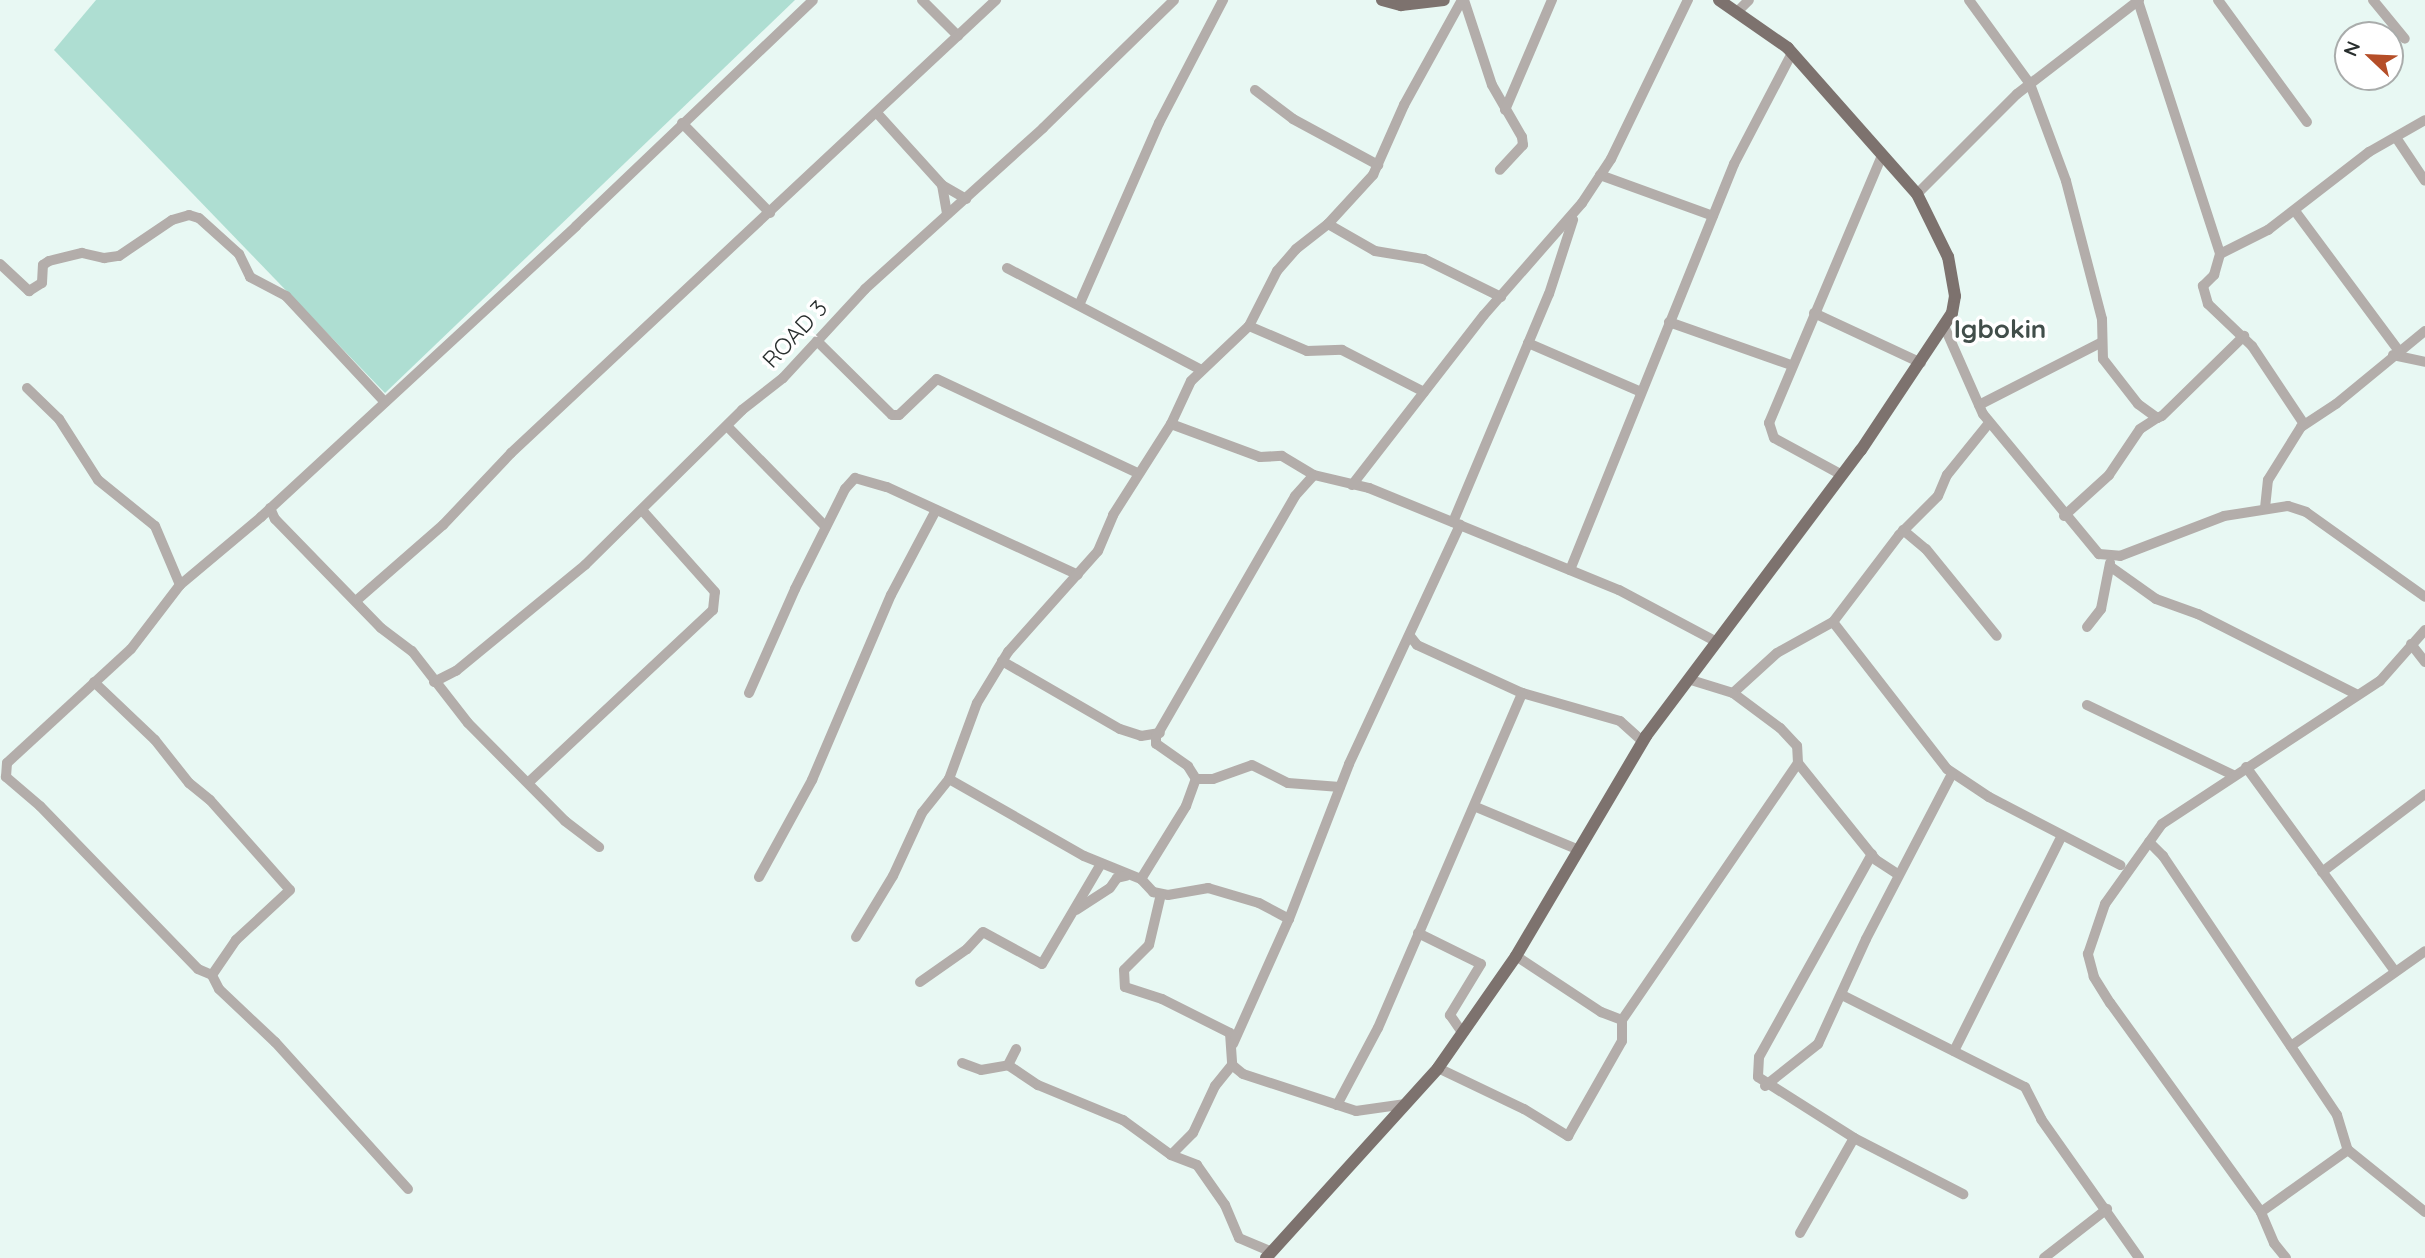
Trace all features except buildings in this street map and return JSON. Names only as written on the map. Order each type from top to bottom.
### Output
[{"type":"main road","points":[[1387,1],[1444,0]]},
{"type":"main road","points":[[1268,1255],[1438,1068],[1461,1031],[1516,956],[1643,742],[1691,680],[1715,641],[1842,475],[1945,328],[1955,296],[1954,277],[1917,194],[1792,53],[1739,10],[1719,0]]},
{"type":"street","points":[[408,1189],[275,1042],[219,989],[212,975],[198,969],[40,806],[6,777],[7,763],[149,629],[180,585],[261,517],[813,0]]},
{"type":"street","points":[[922,0],[958,36]]},
{"type":"street","points":[[358,600],[996,0]]},
{"type":"street","name":"ROAD 3","points":[[435,682],[456,671],[572,576],[727,426],[783,378],[865,289],[947,213],[966,199],[1174,0]]},
{"type":"street","points":[[1080,303],[1160,123],[1223,0]]},
{"type":"street","points":[[1463,0],[1505,110],[1523,145],[1500,170]]},
{"type":"street","points":[[856,937],[893,876],[922,813],[949,779],[977,702],[1002,661],[1022,633],[1078,575],[1104,542],[1113,515],[1171,424],[1191,381],[1249,326],[1285,261],[1328,224],[1378,166],[1404,105],[1463,0]]},
{"type":"street","points":[[1505,110],[1552,0]]},
{"type":"street","points":[[1352,485],[1501,297],[1575,213],[1600,175],[1688,0]]},
{"type":"street","points":[[1739,10],[1749,0]]},
{"type":"street","points":[[1969,0],[2030,84],[2066,181],[2102,319],[2103,359],[2141,407],[2157,418]]},
{"type":"street","points":[[1917,194],[2030,84],[2125,4],[2139,0],[2220,254]]},
{"type":"street","points":[[2218,0],[2306,122]]},
{"type":"street","points":[[2373,0],[2405,39]]},
{"type":"street","points":[[1570,570],[1734,164],[1792,53]]},
{"type":"street","points":[[1255,90],[1293,119],[1378,166]]},
{"type":"street","points":[[877,113],[942,185],[966,199]]},
{"type":"street","points":[[2304,424],[2244,336],[2207,304],[2202,292],[2220,254],[2295,211],[2369,152],[2397,139],[2425,120]]},
{"type":"street","points":[[682,123],[770,214]]},
{"type":"street","points":[[2397,139],[2425,181]]},
{"type":"street","points":[[1842,475],[1770,433],[1769,423],[1791,365],[1882,156]]},
{"type":"street","points":[[1600,175],[1713,216]]},
{"type":"street","points":[[942,185],[947,213]]},
{"type":"street","points":[[2295,211],[2396,353],[2425,362]]},
{"type":"street","points":[[1233,1044],[1289,919],[1340,787],[1403,650],[1414,641],[1575,213]]},
{"type":"street","points":[[0,264],[29,291],[42,283],[43,265],[49,261],[82,253],[104,258],[119,256],[172,220],[189,215],[199,218],[239,254],[250,277],[286,296],[385,402]]},
{"type":"street","points":[[1328,224],[1376,251],[1424,260],[1501,297]]},
{"type":"street","points":[[1007,268],[1080,303],[1201,370]]},
{"type":"street","points":[[1814,313],[1921,363]]},
{"type":"street","points":[[1669,322],[1791,365]]},
{"type":"street","points":[[1249,326],[1307,351],[1342,350],[1424,393]]},
{"type":"street","points":[[1945,328],[1989,424],[2089,546],[2109,556],[2132,552],[2224,516],[2288,506],[2306,512],[2425,597]]},
{"type":"street","points":[[2265,508],[2267,480],[2304,424],[2336,404],[2425,331]]},
{"type":"street","points":[[2064,516],[2109,475],[2140,429],[2157,418],[2244,336]]},
{"type":"street","points":[[817,341],[892,415],[900,415],[937,379],[1138,473]]},
{"type":"street","points":[[1979,405],[2102,342]]},
{"type":"street","points":[[1528,343],[1641,392]]},
{"type":"street","points":[[27,388],[59,419],[98,480],[155,526],[180,585]]},
{"type":"street","points":[[2140,429],[2141,407]]},
{"type":"street","points":[[1171,424],[1260,457],[1282,456],[1314,475],[1352,485],[1457,523],[1636,598],[1715,641]]},
{"type":"street","points":[[1733,693],[1777,653],[1833,622],[1903,530],[1938,496],[1947,475],[1989,424]]},
{"type":"street","points":[[727,426],[826,527]]},
{"type":"street","points":[[1196,779],[1188,766],[1156,744],[1160,733],[1295,496],[1314,475]]},
{"type":"street","points":[[749,693],[826,527],[845,489],[855,478],[887,486],[1078,575]]},
{"type":"street","points":[[270,508],[275,519],[358,600],[381,628],[412,651],[468,723],[565,821],[599,848]]},
{"type":"street","points":[[529,782],[713,610],[715,593],[642,510]]},
{"type":"street","points":[[759,877],[812,780],[891,595],[936,510]]},
{"type":"street","points":[[261,517],[275,519]]},
{"type":"street","points":[[1903,530],[1926,549],[1997,636]]},
{"type":"street","points":[[2087,627],[2101,609],[2111,567],[2109,556]]},
{"type":"street","points":[[2111,567],[2156,599],[2198,614],[2356,694]]},
{"type":"street","points":[[1833,622],[1952,774],[2120,865]]},
{"type":"street","points":[[2286,1258],[2274,1243],[2261,1212],[2110,1003],[2090,966],[2088,954],[2105,904],[2162,824],[2356,694],[2380,681],[2425,630]]},
{"type":"street","points":[[1414,641],[1522,693],[1612,717],[1643,742]]},
{"type":"street","points":[[2411,644],[2425,662]]},
{"type":"street","points":[[1002,661],[1120,729],[1141,736],[1160,733]]},
{"type":"street","points":[[1691,680],[1733,693],[1792,740],[1798,763],[1872,854],[1899,875]]},
{"type":"street","points":[[94,682],[155,740],[189,783],[210,800],[290,890],[236,940],[212,975]]},
{"type":"street","points":[[1337,1105],[1476,807],[1522,693]]},
{"type":"street","points":[[2087,705],[2233,775]]},
{"type":"street","points":[[1438,1068],[1524,1108],[1568,1136],[1622,1041],[1622,1020],[1638,1003],[1798,763]]},
{"type":"street","points":[[1196,779],[1252,765],[1288,783],[1340,787]]},
{"type":"street","points":[[2246,767],[2395,971]]},
{"type":"street","points":[[1765,1086],[1818,1044],[1899,875],[1952,774]]},
{"type":"street","points":[[949,779],[1101,864],[1126,876],[1140,879],[1161,894],[1208,888],[1259,903],[1289,919]]},
{"type":"street","points":[[1140,879],[1186,806],[1196,779]]},
{"type":"street","points":[[2322,872],[2425,794]]},
{"type":"street","points":[[1476,807],[1579,850]]},
{"type":"street","points":[[1954,1051],[2062,835]]},
{"type":"street","points":[[2149,842],[2163,856],[2337,1115],[2348,1150],[2425,1212]]},
{"type":"street","points":[[1872,854],[1759,1057],[1758,1077],[1765,1086],[1854,1138],[1963,1194]]},
{"type":"street","points":[[920,982],[967,949],[982,932],[1042,964],[1101,864]]},
{"type":"street","points":[[1075,911],[1110,888],[1117,878],[1126,876]]},
{"type":"street","points":[[1161,894],[1149,945],[1124,970],[1123,985],[1216,1023],[1230,1033],[1233,1044],[1232,1065],[1215,1086],[1193,1133],[1171,1155]]},
{"type":"street","points":[[1418,933],[1481,964],[1450,1015],[1461,1031]]},
{"type":"street","points":[[2291,1045],[2425,951]]},
{"type":"street","points":[[1516,956],[1611,1018],[1622,1020]]},
{"type":"street","points":[[1842,995],[2028,1091],[2041,1119],[2139,1258]]},
{"type":"street","points":[[1008,1065],[1016,1049]]},
{"type":"street","points":[[962,1063],[981,1070],[1008,1065],[1038,1085],[1123,1120],[1171,1155],[1199,1167],[1239,1238],[1268,1255]]},
{"type":"street","points":[[1232,1065],[1267,1084],[1352,1110],[1406,1104]]},
{"type":"street","points":[[1344,1094],[1352,1110]]},
{"type":"street","points":[[1800,1233],[1854,1138]]},
{"type":"street","points":[[2261,1212],[2348,1150]]},
{"type":"street","points":[[2043,1258],[2107,1209]]},
{"type":"green space","points":[[96,0],[795,0],[385,393],[54,50]]},
{"type":"district","name":"Igbokin","points":[[2000,329]]}]
